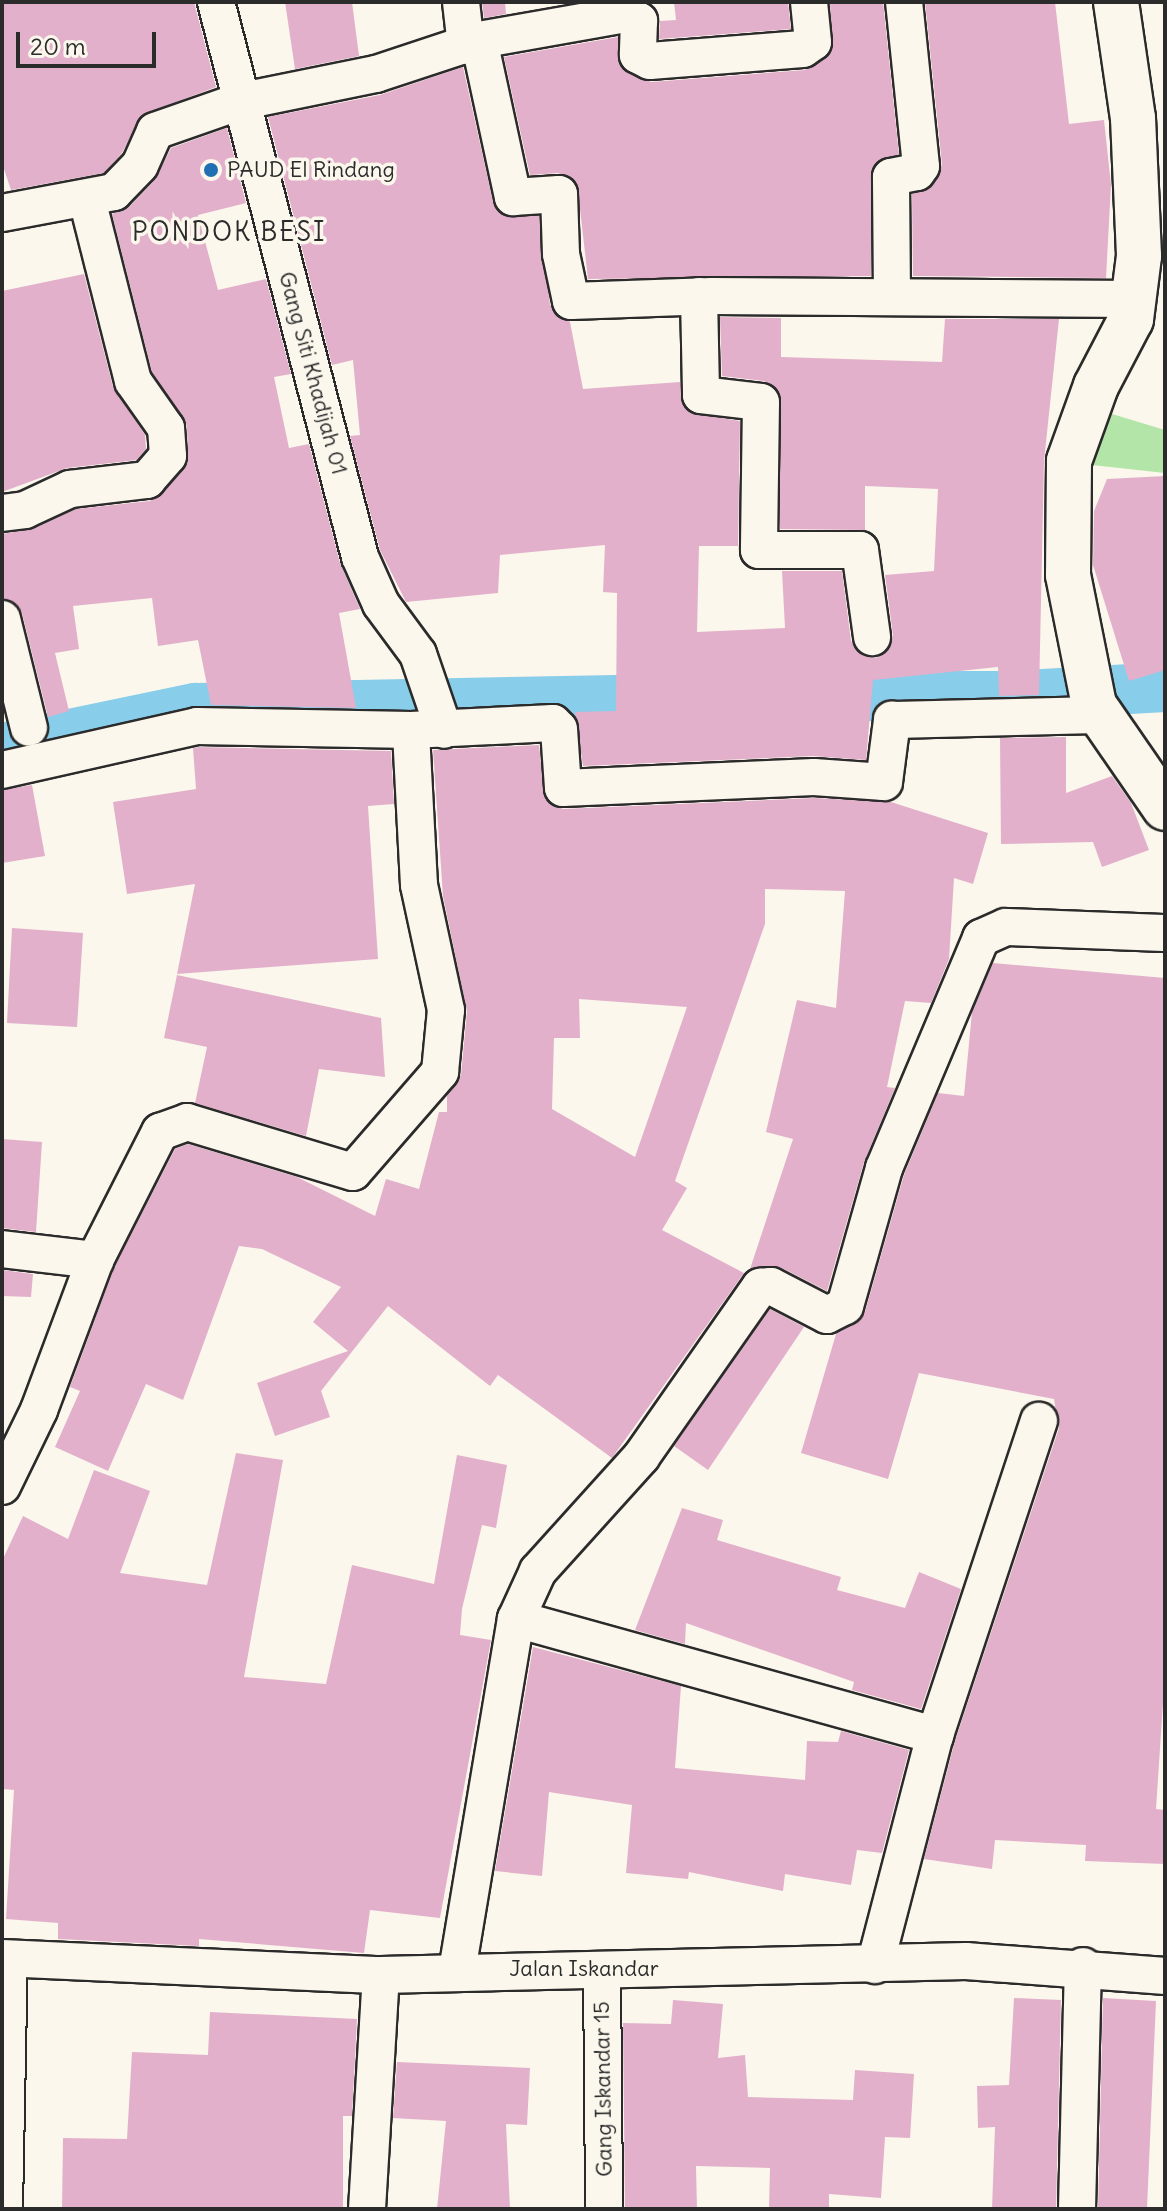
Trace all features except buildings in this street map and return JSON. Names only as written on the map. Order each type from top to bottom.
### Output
[{"type":"street","name":"Gang Siti Khadijah 01","points":[[95,1260],[156,1138],[172,1123],[187,1122],[353,1172],[440,1072],[446,1010],[419,885],[433,729],[431,681],[360,557],[238,102],[216,2]]},
{"type":"street","points":[[461,2],[513,197],[559,194],[571,301],[699,296],[1134,299]]},
{"type":"street","points":[[2,213],[87,199],[127,184],[148,141],[164,125],[238,102],[376,74],[472,43],[626,14],[639,21],[638,55],[650,61],[803,49],[813,42],[809,2]]},
{"type":"street","points":[[892,296],[891,177],[917,172],[921,166],[904,2]]},
{"type":"street","points":[[1116,2],[1137,181],[1134,299],[1069,461],[1068,575],[1092,697],[1165,808]]},
{"type":"street","points":[[2,513],[25,510],[70,489],[147,480],[168,456],[166,428],[133,381],[87,199]]},
{"type":"street","points":[[699,296],[701,395],[761,402],[759,550],[860,550],[872,637]]},
{"type":"street","points":[[2,619],[29,728]]},
{"type":"street","points":[[2,770],[197,726],[433,729],[555,724],[558,782],[565,788],[814,777],[884,782],[892,720],[1092,697]]},
{"type":"street","points":[[457,1971],[516,1619],[538,1571],[641,1457],[757,1290],[771,1286],[827,1315],[845,1306],[884,1168],[981,938],[1006,927],[1165,933]]},
{"type":"street","points":[[2,1249],[95,1260],[39,1410],[2,1486]]},
{"type":"street","points":[[875,1965],[935,1735],[1039,1421]]},
{"type":"street","points":[[516,1619],[935,1735]]},
{"type":"street","points":[[4,2209],[5,1958]]},
{"type":"street","name":"Jalan Iskandar","points":[[5,1958],[381,1975],[457,1971],[875,1965],[1083,1966],[1165,1976]]},
{"type":"street","points":[[1077,2209],[1083,1966]]},
{"type":"street","name":"Gang Iskandar 15","points":[[602,1970],[604,2209]]},
{"type":"street","points":[[367,2209],[381,1975]]},
{"type":"green space","points":[[1112,414],[1165,430],[1165,473],[1092,465]]},
{"type":"waterway","points":[[804,696],[1008,696],[1165,687]]},
{"type":"waterway","points":[[2,748],[196,708],[684,699]]},
{"type":"place","name":"PAUD El Rindang","points":[[211,170]]},
{"type":"district","name":"PONDOK BESI","points":[[229,232]]}]
